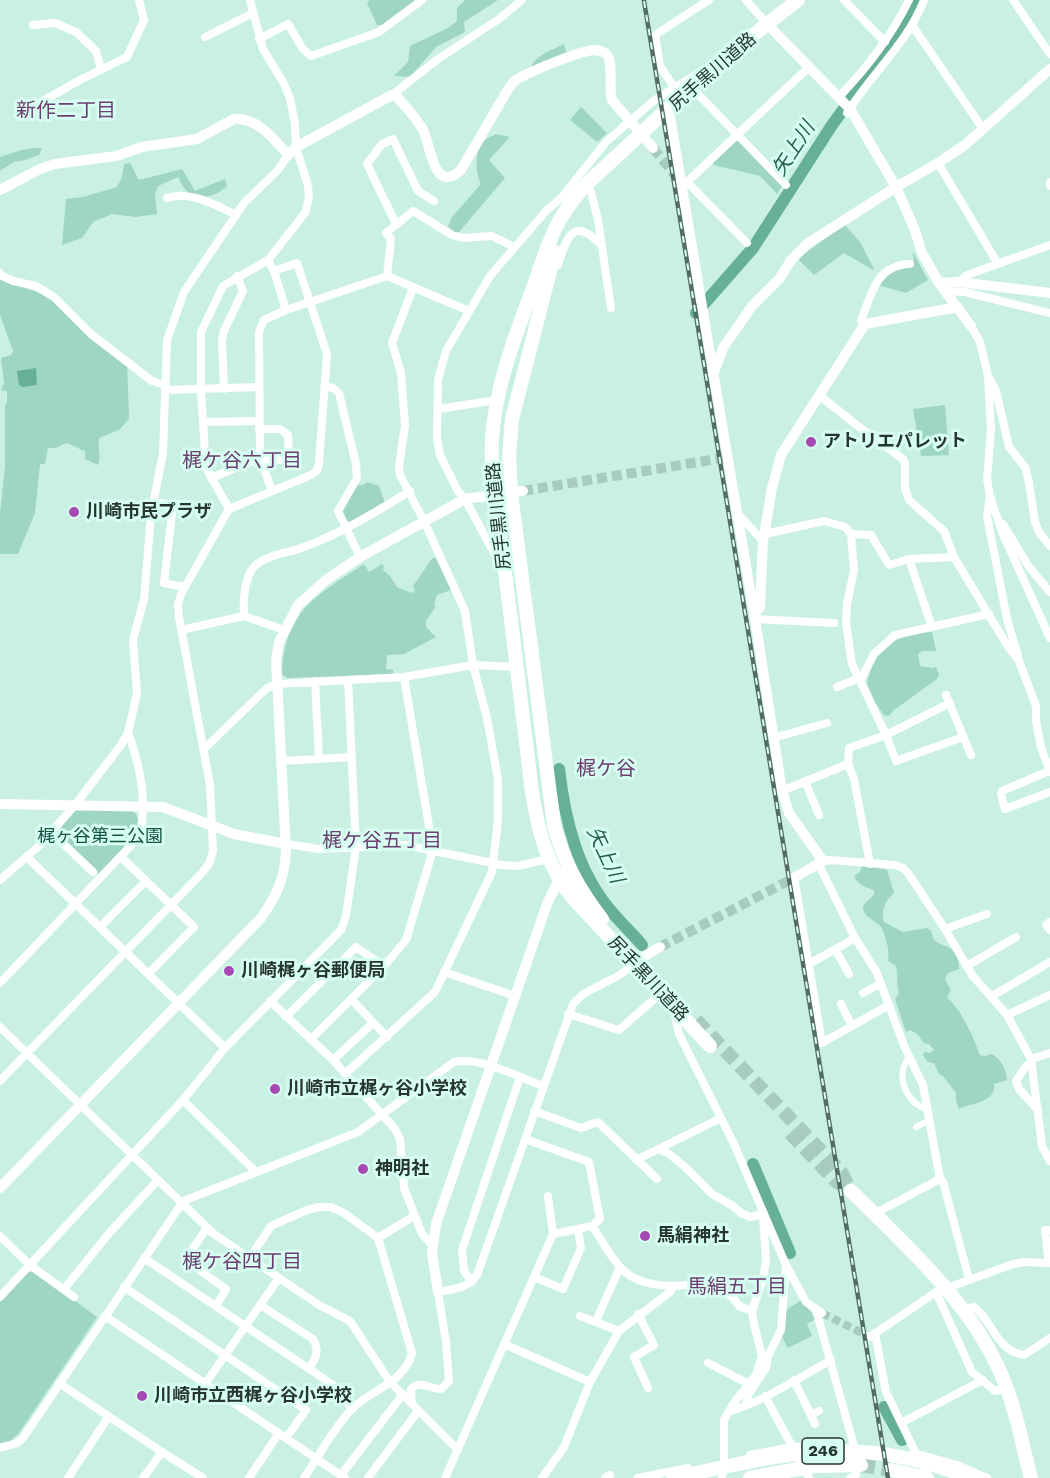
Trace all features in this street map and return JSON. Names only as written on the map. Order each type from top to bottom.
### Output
[{"type":"main road","name":"尻手黒川道路","points":[[710,1046],[661,993],[589,902],[549,859],[537,824],[492,455],[497,400],[504,371],[550,239],[555,211],[647,141],[716,64],[798,0]]},
{"type":"main road","name":"尻手黒川道路","points":[[564,874],[554,825],[517,492],[509,457],[512,418],[551,262],[570,216],[591,192],[768,25]]},
{"type":"main road","name":"尻手黒川道路","points":[[637,962],[696,1020]]},
{"type":"main road","points":[[851,1191],[941,1290],[964,1309],[993,1356],[1007,1388],[1029,1477]]},
{"type":"main road","name":"246","points":[[674,1478],[792,1453],[839,1450],[898,1455],[933,1464],[970,1478]]},
{"type":"main road","name":"246","points":[[716,1478],[793,1462],[853,1459],[898,1464],[946,1478]]},
{"type":"main road","points":[[750,1478],[859,1465]]},
{"type":"main road","points":[[891,1470],[928,1478]]},
{"type":"street","points":[[41,102],[127,57],[144,20],[139,0]]},
{"type":"street","points":[[250,0],[259,39],[290,98],[295,124],[292,151]]},
{"type":"street","points":[[259,39],[288,24],[303,50],[311,56],[379,32],[422,0]]},
{"type":"street","points":[[0,880],[27,857],[75,805],[128,733],[137,693],[133,640],[144,599],[153,502],[163,453],[166,340],[184,292],[244,203],[278,170],[292,151],[392,95],[438,59],[500,19],[522,0]]},
{"type":"street","points":[[674,87],[660,66],[655,35],[709,0]]},
{"type":"street","points":[[746,0],[848,111],[896,187],[915,230],[922,253],[942,287],[980,342],[988,376],[991,430],[987,479],[990,496],[1050,638]]},
{"type":"street","points":[[844,0],[885,42]]},
{"type":"street","points":[[838,98],[885,42],[909,0]]},
{"type":"street","points":[[848,111],[895,51],[912,25],[924,0]]},
{"type":"street","points":[[1013,0],[1050,54]]},
{"type":"street","points":[[205,37],[253,13]]},
{"type":"street","points":[[33,25],[55,23],[76,32],[96,51],[101,69]]},
{"type":"street","points":[[912,25],[983,129]]},
{"type":"street","points":[[392,95],[398,98],[422,128],[438,172],[444,176],[457,174],[514,81],[530,72],[586,51],[602,51],[609,59],[610,94],[617,108],[647,141]]},
{"type":"street","points":[[504,564],[494,553],[440,455],[437,438],[438,380],[446,351],[490,276],[514,247],[555,211],[562,197],[606,142],[652,102],[716,64]]},
{"type":"street","points":[[681,180],[737,135],[808,68]]},
{"type":"street","points":[[713,376],[723,348],[752,306],[780,278],[791,260],[807,244],[938,163],[983,129],[1050,69]]},
{"type":"street","points":[[696,92],[786,185]]},
{"type":"street","points":[[670,117],[782,791],[789,813],[821,862],[855,938],[876,971],[909,1057],[923,1085],[940,1179],[943,1182],[969,1279]]},
{"type":"street","points":[[0,190],[40,169],[55,164],[116,156],[142,147],[197,139],[234,119],[241,118],[253,122],[292,151],[308,186],[307,207],[304,213],[268,260],[223,286],[201,332],[201,390],[206,468],[229,509]]},
{"type":"street","points":[[396,224],[367,164],[382,144],[393,138],[418,191],[434,201]]},
{"type":"street","points":[[938,163],[998,264]]},
{"type":"street","points":[[681,180],[747,243]]},
{"type":"street","points":[[591,192],[598,220],[611,308]]},
{"type":"street","points":[[167,198],[177,194],[216,205],[236,215]]},
{"type":"street","points":[[387,276],[391,239],[386,232],[413,211],[452,235],[463,238],[492,236],[514,247]]},
{"type":"street","points":[[546,287],[553,278],[568,237],[572,233],[583,232],[592,235],[600,244]]},
{"type":"street","points":[[959,282],[967,275],[1050,245]]},
{"type":"street","points":[[268,260],[274,271],[286,310]]},
{"type":"street","points":[[0,1081],[209,864],[213,851],[210,785],[178,605],[185,587],[229,509],[317,471],[327,354],[297,263],[274,271]]},
{"type":"street","points":[[861,321],[877,281],[892,266],[910,264]]},
{"type":"street","points":[[0,273],[13,281],[36,286],[54,297],[91,334],[152,381],[165,388],[201,390],[259,387]]},
{"type":"street","points":[[224,388],[222,341],[224,330],[243,291],[237,276]]},
{"type":"street","points":[[272,491],[260,459],[259,332],[264,320],[286,310],[387,276],[469,311]]},
{"type":"street","points":[[942,287],[959,282],[1050,293]]},
{"type":"street","points":[[942,287],[1050,313]]},
{"type":"street","points":[[345,1074],[435,992],[492,872],[498,820],[498,780],[487,718],[473,665],[465,611],[410,491],[400,475],[399,465],[405,426],[401,373],[392,343],[413,288]]},
{"type":"street","points":[[754,616],[760,607],[764,538],[772,488],[781,455],[865,324],[958,307]]},
{"type":"street","points":[[988,376],[996,391],[1009,447],[1025,467],[1035,522],[1039,532],[1050,546]]},
{"type":"street","points":[[325,386],[339,393],[356,464],[357,478],[338,511],[360,557]]},
{"type":"street","points":[[819,395],[903,459],[906,495],[944,531],[954,557],[1006,645],[1019,661]]},
{"type":"street","points":[[438,409],[497,400]]},
{"type":"street","points":[[203,422],[259,425],[280,429],[288,435],[289,454],[281,459],[260,459],[211,478]]},
{"type":"street","points":[[244,616],[247,582],[256,565],[271,557],[303,548],[346,528],[410,491]]},
{"type":"street","points":[[0,1188],[261,918],[276,896],[285,868],[286,844],[276,660],[279,642],[298,605],[326,580],[360,557],[465,499],[517,492]]},
{"type":"street","points":[[990,496],[987,516],[1007,619],[1019,661],[1036,706],[1041,747],[1050,771],[1002,791],[1001,794],[1005,809],[1050,792]]},
{"type":"street","points":[[153,502],[173,505],[164,583],[185,587]]},
{"type":"street","points":[[736,511],[764,538]]},
{"type":"street","points":[[998,518],[1029,567],[1050,592]]},
{"type":"street","points":[[764,538],[824,520],[844,527],[852,534],[871,535],[889,565],[909,559],[954,557]]},
{"type":"street","points":[[852,534],[854,570],[847,604],[846,623],[852,664],[896,761],[963,737]]},
{"type":"street","points":[[909,559],[932,627]]},
{"type":"street","points":[[837,687],[860,679],[874,654],[895,635],[989,614]]},
{"type":"street","points":[[182,630],[244,616],[284,630]]},
{"type":"street","points":[[754,616],[834,623]]},
{"type":"street","points":[[205,748],[267,688],[278,684],[404,677],[473,665],[517,667]]},
{"type":"street","points":[[310,1040],[384,966],[406,940],[432,850],[404,677]]},
{"type":"street","points":[[0,1297],[133,1156],[225,1048],[341,930],[346,916],[356,847],[348,680]]},
{"type":"street","points":[[315,681],[319,758]]},
{"type":"street","points":[[870,864],[854,779],[848,764],[849,748],[886,735],[948,699],[970,755]]},
{"type":"street","points":[[773,738],[827,723]]},
{"type":"street","points":[[0,983],[139,837],[142,805],[139,764],[128,733]]},
{"type":"street","points":[[282,761],[351,757]]},
{"type":"street","points":[[782,791],[848,764]]},
{"type":"street","points":[[805,781],[819,814]]},
{"type":"street","points":[[0,804],[163,807],[234,834],[320,849],[405,845],[494,864],[517,866],[549,859]]},
{"type":"street","points":[[51,832],[93,872]]},
{"type":"street","points":[[27,857],[225,1048]]},
{"type":"street","points":[[121,857],[194,927],[149,973]]},
{"type":"street","points":[[889,1005],[822,1043],[793,878],[821,862],[830,860],[903,868],[945,929],[972,975],[1007,1015],[1031,1061],[1042,1146],[1050,1161]]},
{"type":"street","points":[[368,1478],[415,1408],[411,1389],[414,1385],[421,1384],[436,1390],[441,1389],[448,1381],[446,1342],[432,1245],[436,1224],[547,904],[564,874]]},
{"type":"street","points":[[100,927],[146,880]]},
{"type":"street","points":[[945,929],[987,914]]},
{"type":"street","points":[[1050,922],[1046,925],[1050,930]]},
{"type":"street","points":[[967,966],[1016,937]]},
{"type":"street","points":[[809,964],[855,938]]},
{"type":"street","points":[[286,1017],[356,947],[384,966]]},
{"type":"street","points":[[438,1292],[464,1287],[472,1282],[483,1262],[506,1184],[525,1139],[568,1014],[577,999],[660,947]]},
{"type":"street","points":[[835,949],[849,974]]},
{"type":"street","points":[[992,996],[1050,962]]},
{"type":"street","points":[[444,972],[515,996]]},
{"type":"street","points":[[863,993],[880,984]]},
{"type":"street","points":[[568,1014],[619,1030],[661,993]]},
{"type":"street","points":[[1007,1015],[1050,994]]},
{"type":"street","points":[[351,999],[387,1037]]},
{"type":"street","points":[[270,1001],[333,1060],[395,1130],[400,1139],[404,1188],[422,1234],[432,1245]]},
{"type":"street","points":[[841,1004],[852,1026]]},
{"type":"street","points":[[638,1478],[792,1447],[856,1446],[819,1312],[806,1302],[786,1265],[734,1144],[678,1034],[673,1006]]},
{"type":"street","points":[[333,1060],[373,1023]]},
{"type":"street","points":[[1,1029],[207,1228],[249,1259],[319,1305],[350,1322],[390,1382],[458,1450]]},
{"type":"street","points":[[1038,1110],[1019,1089],[1016,1081],[1031,1061],[1050,1053]]},
{"type":"street","points":[[909,1057],[902,1068],[901,1075],[907,1093],[916,1103],[928,1110]]},
{"type":"street","points":[[0,1448],[17,1443],[23,1438],[182,1203],[349,1137],[454,1062],[464,1060],[490,1067],[543,1086]]},
{"type":"street","points":[[472,1282],[464,1271],[462,1250],[520,1077]]},
{"type":"street","points":[[899,1097],[907,1093]]},
{"type":"street","points":[[183,1100],[256,1172]]},
{"type":"street","points":[[534,1111],[581,1128],[598,1122],[657,1179]]},
{"type":"street","points":[[636,1160],[720,1118]]},
{"type":"street","points":[[916,1127],[930,1120]]},
{"type":"street","points":[[525,1139],[589,1162],[600,1219],[592,1226],[553,1234]]},
{"type":"street","points":[[658,1149],[668,1153],[712,1194],[741,1213],[750,1217],[763,1214]]},
{"type":"street","points":[[874,1214],[940,1179]]},
{"type":"street","points":[[64,1289],[111,1231],[159,1180]]},
{"type":"street","points":[[445,1478],[553,1234],[549,1196]]},
{"type":"street","points":[[249,1259],[272,1227],[307,1210],[331,1207],[344,1213],[378,1238],[412,1353],[410,1363],[390,1382],[352,1409],[304,1478]]},
{"type":"street","points":[[722,1478],[724,1420],[761,1364],[762,1356],[753,1311],[766,1260],[763,1214]]},
{"type":"street","points":[[378,1238],[414,1216]]},
{"type":"street","points":[[592,1226],[620,1267],[636,1279],[673,1287],[708,1280],[733,1298],[739,1306],[753,1311]]},
{"type":"street","points":[[207,1228],[185,1260],[226,1288],[216,1306]]},
{"type":"street","points":[[534,1277],[562,1289],[581,1248],[578,1229]]},
{"type":"street","points":[[928,1478],[886,1392],[872,1334],[941,1290],[1013,1264],[1048,1259],[1045,1230],[1050,1230]]},
{"type":"street","points":[[0,1236],[31,1266],[74,1297]]},
{"type":"street","points":[[144,1258],[333,1385],[352,1409]]},
{"type":"street","points":[[746,1405],[748,1395],[766,1368],[768,1356],[781,1330],[786,1265]]},
{"type":"street","points":[[596,1321],[620,1267]]},
{"type":"street","points":[[205,1384],[279,1278]]},
{"type":"street","points":[[124,1287],[306,1410],[249,1478]]},
{"type":"street","points":[[542,1478],[564,1447],[590,1382],[619,1331],[638,1314],[670,1292],[673,1287]]},
{"type":"street","points":[[941,1290],[972,1372],[995,1391],[1007,1388]]},
{"type":"street","points":[[260,1305],[313,1339],[318,1347],[317,1355],[309,1369]]},
{"type":"street","points":[[964,1309],[974,1307],[981,1312],[1003,1347],[1020,1354],[1024,1355],[1050,1338]]},
{"type":"street","points":[[638,1314],[654,1345],[634,1357],[648,1388]]},
{"type":"street","points":[[105,1316],[343,1477],[403,1394]]},
{"type":"street","points":[[580,1316],[619,1331]]},
{"type":"street","points":[[504,1344],[590,1382]]},
{"type":"street","points":[[729,1411],[765,1396],[831,1360]]},
{"type":"street","points":[[708,1364],[749,1384]]},
{"type":"street","points":[[794,1380],[815,1417]]},
{"type":"street","points":[[901,1423],[982,1380]]},
{"type":"street","points":[[59,1383],[203,1478]]},
{"type":"street","points":[[765,1396],[806,1473]]},
{"type":"street","points":[[68,1478],[109,1416]]},
{"type":"street","points":[[887,1448],[957,1465],[987,1478]]},
{"type":"street","points":[[143,1478],[162,1452]]},
{"type":"street","points":[[850,1478],[856,1475],[859,1465]]},
{"type":"green space","points":[[369,0],[418,0],[383,25],[377,25],[367,3]]},
{"type":"green space","points":[[465,0],[498,0],[464,22],[465,32],[436,47],[410,77],[394,76],[408,62],[410,46],[448,28],[457,21],[457,8]]},
{"type":"green space","points":[[564,44],[567,55],[530,69],[540,57]]},
{"type":"green space","points":[[581,107],[607,133],[597,142],[570,120]]},
{"type":"green space","points":[[496,134],[510,137],[489,160],[505,178],[459,232],[454,232],[448,226],[452,217],[481,184],[477,168],[478,151],[484,141]]},
{"type":"green space","points":[[738,139],[783,185],[777,194],[760,176],[714,165],[712,162]]},
{"type":"green space","points":[[42,148],[39,155],[14,162],[0,171],[0,157]]},
{"type":"green space","points":[[130,163],[139,180],[182,169],[195,191],[225,179],[227,186],[218,193],[201,197],[186,190],[178,177],[158,186],[155,194],[157,214],[136,217],[112,214],[93,222],[82,238],[62,245],[66,199],[83,197],[117,187],[122,177],[124,164]]},
{"type":"green space","points":[[844,224],[860,242],[875,271],[844,253],[814,275],[798,259]]},
{"type":"green space","points":[[913,252],[928,280],[906,293],[878,285],[893,269],[914,266]]},
{"type":"green space","points":[[0,279],[53,298],[127,363],[129,419],[119,430],[99,438],[98,465],[85,459],[85,451],[69,444],[48,448],[45,464],[40,464],[35,513],[18,554],[0,554],[0,515],[5,466],[5,405],[7,403],[7,391],[1,390],[4,383],[1,358],[11,355],[13,351],[0,315]]},
{"type":"green space","points":[[945,405],[949,455],[921,456],[913,409]]},
{"type":"green space","points":[[367,482],[379,486],[385,503],[350,522],[346,521],[342,513],[357,485]]},
{"type":"green space","points":[[435,557],[451,590],[437,595],[434,604],[436,606],[426,621],[426,627],[436,637],[404,654],[387,655],[386,669],[393,670],[393,674],[287,678],[282,674],[284,652],[289,634],[306,607],[331,586],[364,564],[369,572],[382,564],[383,570],[397,587],[411,593],[415,591],[413,586]]},
{"type":"green space","points":[[932,632],[936,651],[922,651],[918,654],[920,666],[936,667],[939,674],[937,679],[889,716],[884,715],[875,702],[867,683],[875,660],[889,645],[898,640],[919,633]]},
{"type":"green space","name":"梶ヶ谷第三公園","points":[[74,809],[133,811],[138,818],[138,827],[128,844],[100,875],[54,831]]},
{"type":"green space","points":[[865,865],[887,870],[894,893],[884,906],[884,922],[903,932],[927,928],[931,931],[934,940],[955,952],[957,956],[959,969],[948,973],[945,979],[951,990],[947,997],[959,1011],[980,1055],[995,1056],[1003,1065],[1007,1080],[994,1084],[991,1095],[982,1101],[959,1109],[956,1093],[939,1074],[934,1063],[928,1062],[923,1056],[924,1052],[930,1053],[934,1050],[917,1034],[910,1030],[906,1032],[895,999],[899,993],[896,966],[888,961],[887,944],[881,927],[866,915],[863,909],[874,894],[874,890],[860,884],[854,876]]},
{"type":"green space","points":[[34,1271],[97,1317],[19,1433],[10,1441],[0,1443],[0,1300],[29,1272]]},
{"type":"green space","points":[[801,1300],[816,1319],[807,1324],[812,1336],[788,1348],[782,1337],[785,1311]]},
{"type":"shaded area","points":[[36,368],[37,385],[22,387],[19,385],[17,371]]},
{"type":"waterway","name":"矢上川","points":[[696,313],[753,248],[832,125],[904,25],[916,0]]},
{"type":"waterway","name":"矢上川","points":[[559,769],[569,826],[589,879],[599,896],[642,945]]},
{"type":"waterway","name":"矢上川","points":[[753,1164],[790,1253]]},
{"type":"waterway","name":"矢上川","points":[[884,1407],[902,1440]]},
{"type":"tunnel","points":[[653,148],[675,175]]},
{"type":"tunnel","points":[[523,491],[723,458]]},
{"type":"tunnel","points":[[660,947],[792,879]]},
{"type":"tunnel","points":[[696,1020],[841,1172],[851,1191]]},
{"type":"tunnel","points":[[790,1133],[836,1181],[847,1189]]},
{"type":"tunnel","points":[[822,1313],[868,1336]]},
{"type":"tunnel","points":[[861,1465],[891,1470]]},
{"type":"railway","points":[[644,1],[888,1478]]},
{"type":"place","name":"アトリエパレット","points":[[811,442]]},
{"type":"place","name":"川崎市民プラザ","points":[[74,512]]},
{"type":"place","name":"川崎梶ヶ谷郵便局","points":[[229,971]]},
{"type":"place","name":"川崎市立梶ヶ谷小学校","points":[[275,1089]]},
{"type":"place","name":"神明社","points":[[363,1169]]},
{"type":"place","name":"馬絹神社","points":[[645,1236]]},
{"type":"place","name":"川崎市立西梶ヶ谷小学校","points":[[142,1396]]},
{"type":"district","name":"新作二丁目","points":[[66,111]]},
{"type":"district","name":"梶ケ谷六丁目","points":[[242,461]]},
{"type":"district","name":"梶ケ谷","points":[[606,769]]},
{"type":"district","name":"梶ケ谷五丁目","points":[[382,841]]},
{"type":"district","name":"梶ケ谷四丁目","points":[[242,1262]]},
{"type":"district","name":"馬絹五丁目","points":[[737,1287]]}]
